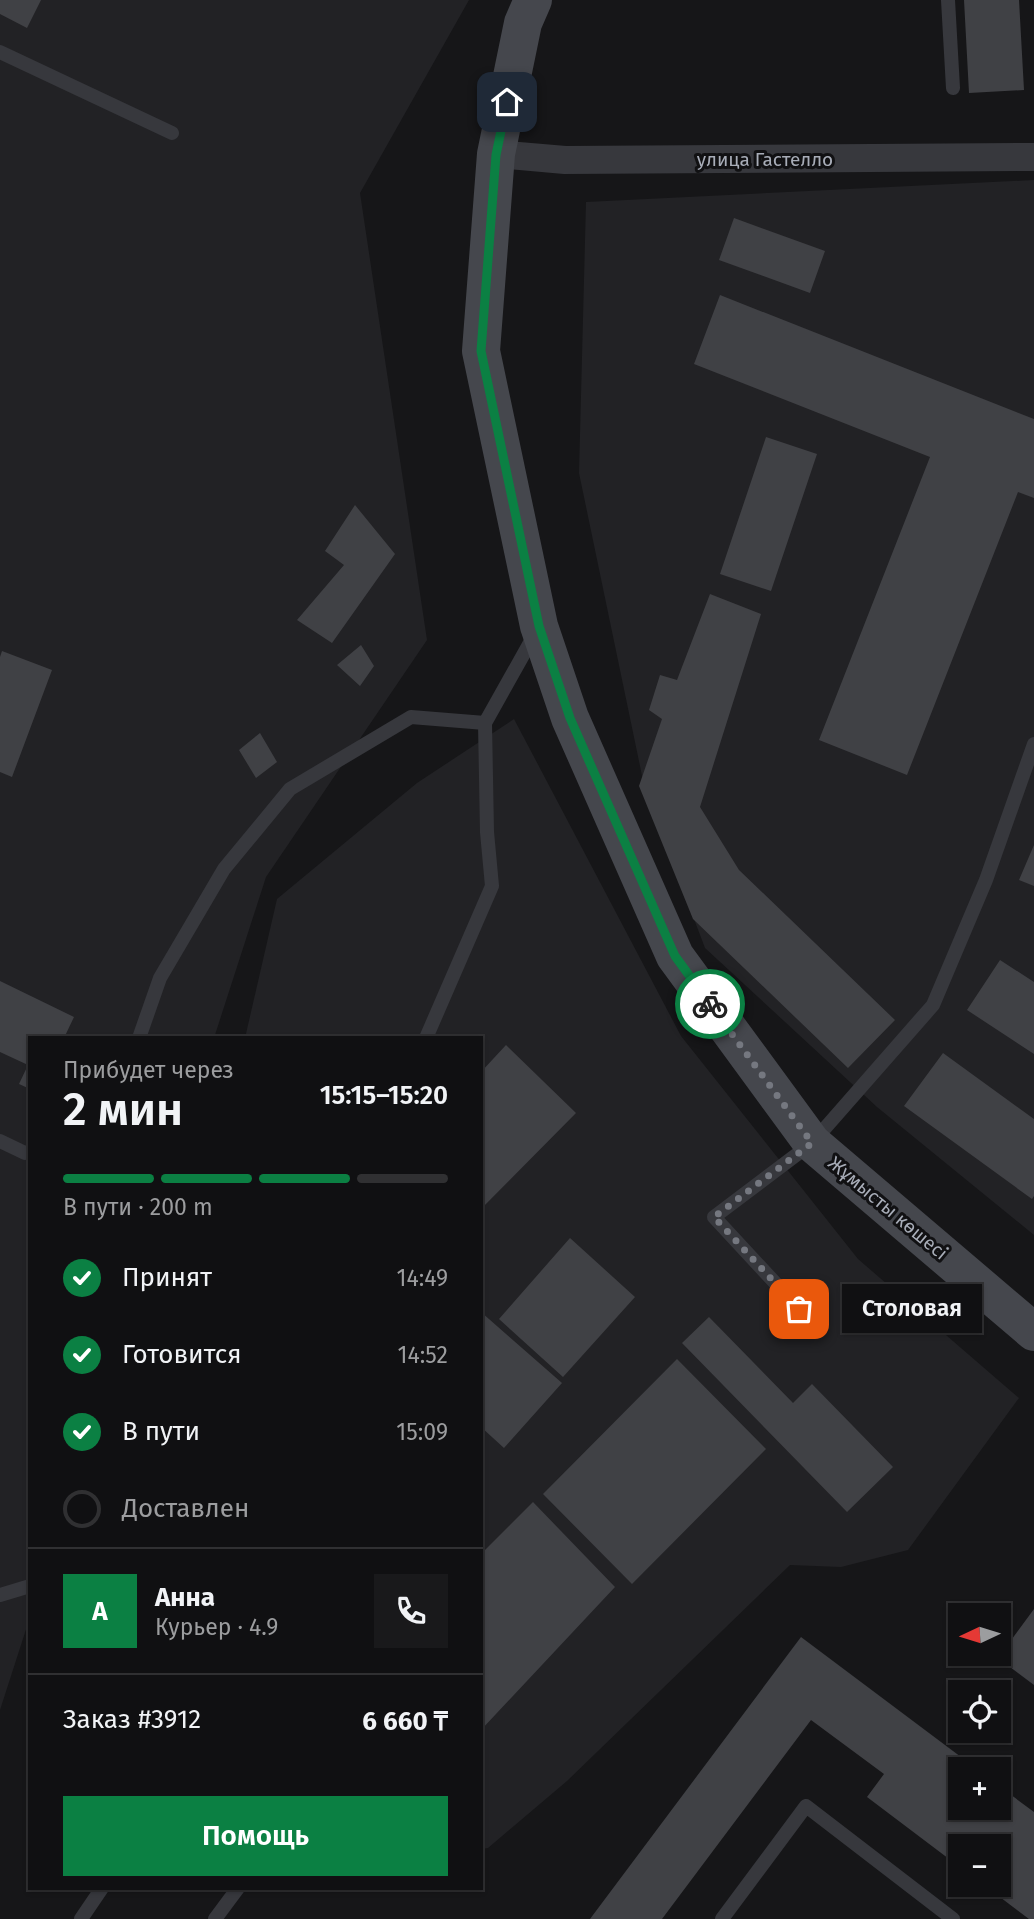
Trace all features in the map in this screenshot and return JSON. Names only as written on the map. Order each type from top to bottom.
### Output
[{"type":"main road","name":"Жұмысты көшесі","points":[[533,0],[523,23],[496,155],[481,351],[539,626],[570,718],[675,956],[812,1143],[1034,1332]]},
{"type":"street","name":"улица Гастелло","points":[[496,155],[565,160],[1034,157]]},
{"type":"lane","points":[[948,0],[953,88]]},
{"type":"lane","points":[[0,52],[172,133]]},
{"type":"lane","points":[[427,1036],[492,886],[486,832],[485,723],[539,626]]},
{"type":"lane","points":[[140,1036],[160,978],[224,869],[290,789],[411,717],[485,723]]},
{"type":"lane","points":[[816,1328],[714,1217],[812,1143],[933,1005],[986,880],[1034,744]]},
{"type":"lane","points":[[0,1141],[28,1152]]},
{"type":"lane","points":[[0,1595],[28,1587]]},
{"type":"lane","points":[[722,1919],[806,1806],[953,1919]]},
{"type":"lane","points":[[82,1919],[101,1890]]},
{"type":"lane","points":[[215,1919],[237,1890]]},
{"type":"shaded area","points":[[0,0],[469,0],[360,193],[427,640],[266,877],[215,1036],[28,1036],[28,1623],[0,1710]]},
{"type":"shaded area","points":[[1034,180],[1034,1235],[877,1107],[705,948],[645,790],[579,473],[586,202]]},
{"type":"shaded area","points":[[514,719],[681,1036],[858,1259],[1019,1398],[908,1550],[841,1567],[790,1565],[567,1781],[488,1848],[483,1849],[483,1036],[245,1036],[277,899],[417,783]]},
{"type":"building","points":[[0,0],[41,0],[27,28],[0,14]]},
{"type":"building","points":[[964,0],[1019,0],[1024,90],[969,93]]},
{"type":"building","points":[[734,218],[825,251],[810,293],[719,260]]},
{"type":"building","points":[[720,295],[1034,419],[1034,498],[1018,492],[907,775],[819,740],[930,457],[694,364]]},
{"type":"building","points":[[766,437],[817,454],[771,591],[720,574]]},
{"type":"building","points":[[355,505],[395,554],[332,643],[297,620],[344,565],[325,551]]},
{"type":"building","points":[[710,594],[761,614],[700,807],[739,870],[895,1020],[848,1068],[693,919],[639,786],[662,719],[649,710],[660,675],[677,680]]},
{"type":"building","points":[[361,645],[374,666],[360,686],[337,665]]},
{"type":"building","points":[[2,651],[52,670],[12,777],[0,772]]},
{"type":"building","points":[[260,733],[277,762],[256,778],[239,750]]},
{"type":"building","points":[[1034,845],[1034,886],[1019,880]]},
{"type":"building","points":[[1000,960],[1034,982],[1034,1054],[967,1010]]},
{"type":"building","points":[[0,981],[74,1017],[65,1036],[28,1036],[28,1065],[0,1052]]},
{"type":"building","points":[[506,1045],[576,1113],[483,1207],[483,1070]]},
{"type":"building","points":[[943,1053],[1034,1119],[1032,1199],[904,1106]]},
{"type":"building","points":[[28,1065],[28,1088],[19,1084]]},
{"type":"building","points":[[570,1238],[635,1297],[563,1377],[499,1319]]},
{"type":"building","points":[[483,1314],[562,1383],[504,1448],[483,1429]]},
{"type":"building","points":[[709,1317],[793,1403],[812,1384],[893,1467],[847,1512],[682,1343]]},
{"type":"building","points":[[677,1359],[766,1449],[632,1584],[543,1494]]},
{"type":"building","points":[[533,1502],[615,1587],[483,1728],[483,1552]]},
{"type":"building","points":[[1034,1609],[1034,1685],[1009,1666],[1012,1666],[1012,1639]]},
{"type":"building","points":[[801,1637],[961,1757],[948,1757],[948,1820],[1011,1820],[1011,1795],[1034,1812],[1034,1919],[1029,1919],[1000,1897],[1011,1897],[1011,1834],[948,1834],[948,1858],[867,1797],[884,1774],[811,1720],[662,1919],[590,1919]]},
{"type":"way so far","points":[[710,1004],[812,1143],[714,1217],[799,1309]]},
{"type":"place","name":"Столовая","points":[[799,1309]]},
{"type":"route","points":[[507,102],[496,155],[481,351],[539,626],[570,718],[675,956],[710,1004]]}]
